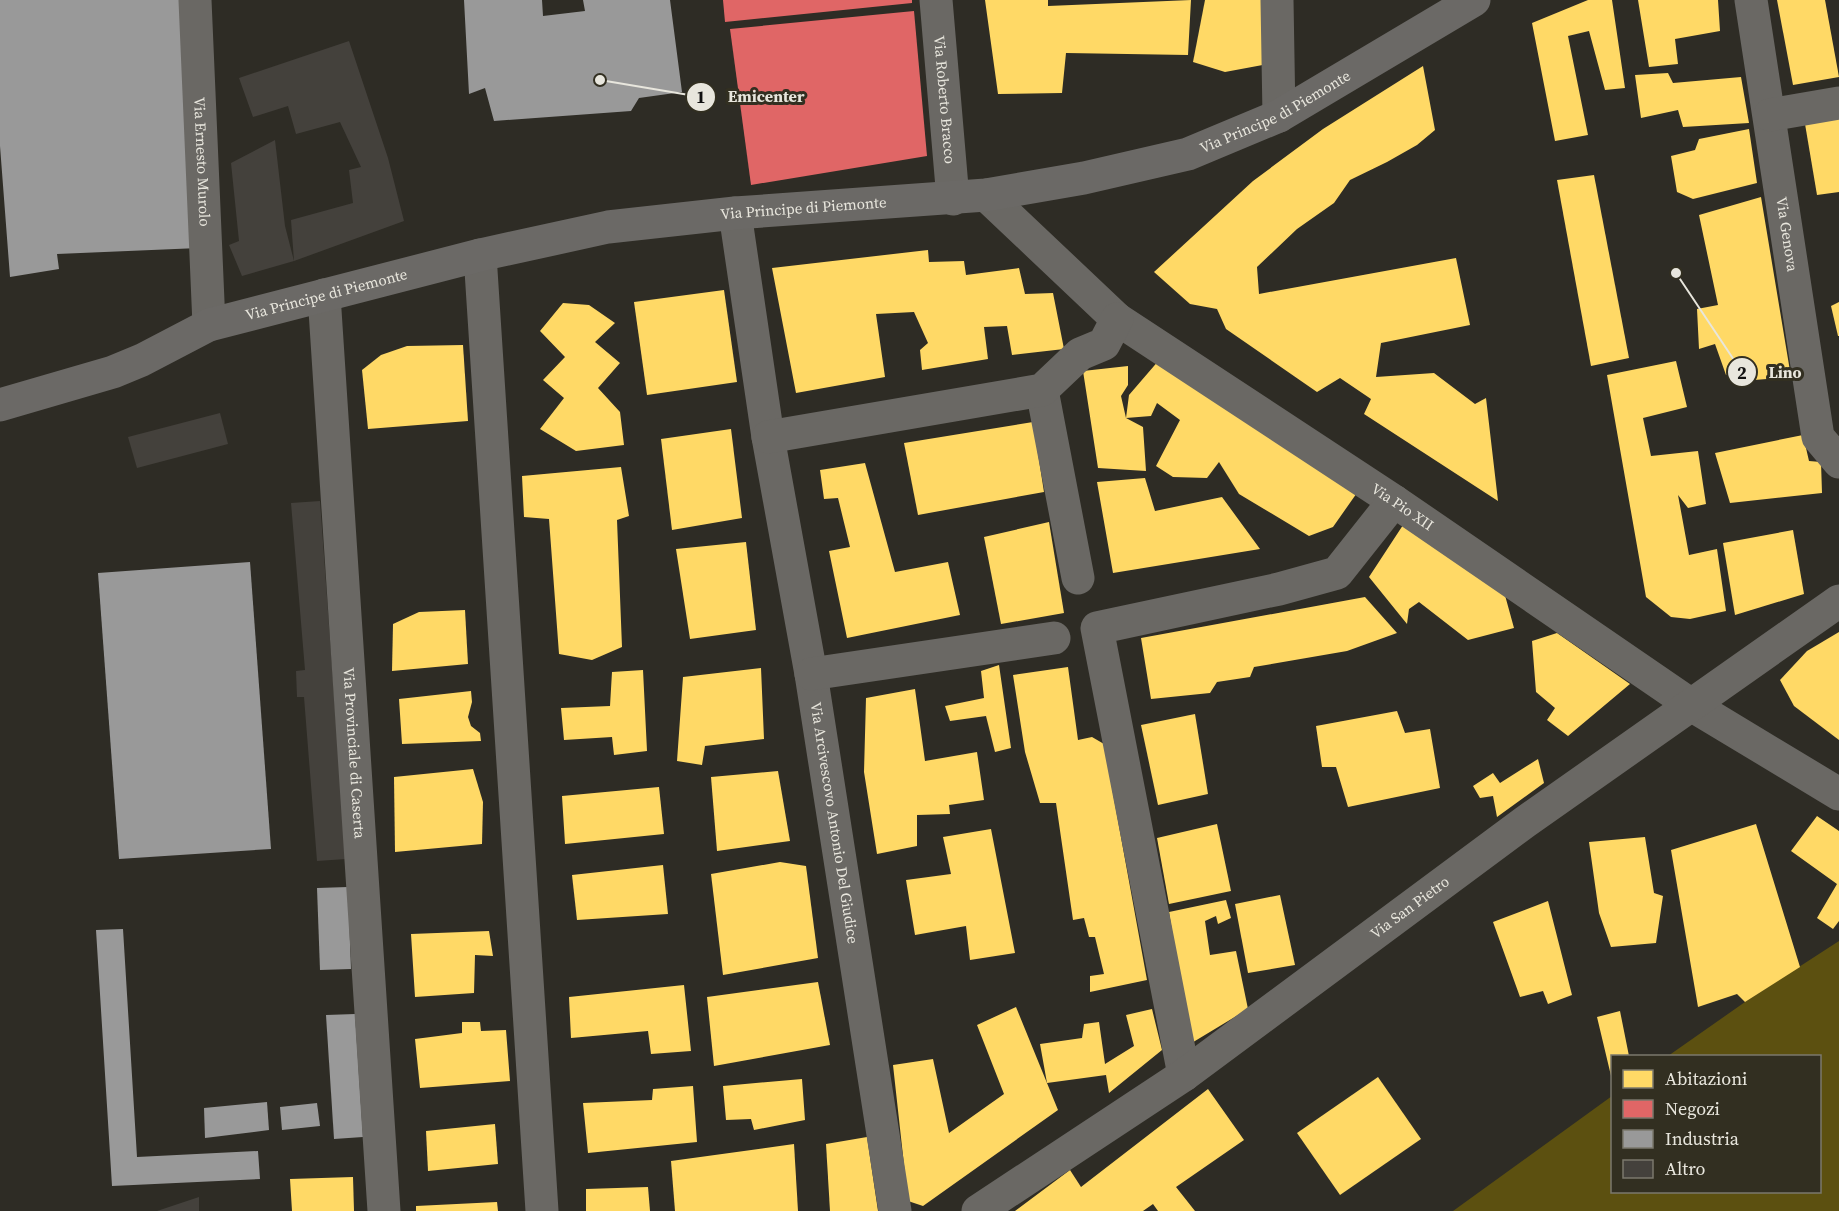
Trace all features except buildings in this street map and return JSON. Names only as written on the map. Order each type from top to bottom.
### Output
[{"type":"main road","name":"Via Principe di Piemonte","points":[[0,405],[113,372],[142,360],[209,325],[480,255],[608,227],[735,213],[986,195],[1084,178],[1188,154],[1279,116],[1474,0]]},
{"type":"street","name":"Via Ernesto Murolo","points":[[195,0],[209,325]]},
{"type":"street","name":"Via Roberto Bracco","points":[[936,0],[953,199]]},
{"type":"street","points":[[1277,0],[1279,116]]},
{"type":"street","name":"Via Genova","points":[[1751,0],[1818,437],[1839,462]]},
{"type":"street","points":[[1770,115],[1839,102]]},
{"type":"street","name":"Via Pio XII","points":[[986,195],[1118,319],[1394,501],[1693,705],[1839,794]]},
{"type":"street","name":"Via Arcivescovo Antonio Del Giudice","points":[[735,213],[768,437],[811,674],[895,1211]]},
{"type":"street","points":[[480,255],[542,1211]]},
{"type":"street","name":"Via Provinciale di Caserta","points":[[324,295],[384,1211]]},
{"type":"street","points":[[768,437],[1042,390],[1080,354],[1104,344],[1118,319]]},
{"type":"street","points":[[1042,390],[1078,578]]},
{"type":"street","points":[[1184,1075],[1097,628],[1279,589],[1337,573],[1394,501]]},
{"type":"street","name":"Via San Pietro","points":[[978,1211],[1184,1075],[1525,822],[1839,601]]},
{"type":"street","points":[[811,674],[1054,638]]},
{"type":"shaded area","points":[[1839,941],[1839,1211],[1453,1211],[1611,1097],[1611,1193],[1821,1193],[1821,1055],[1669,1055],[1745,1002]]},
{"type":"place","name":"Emicenter","points":[[600,80]]},
{"type":"place","name":"Lino","points":[[1676,273]]}]
